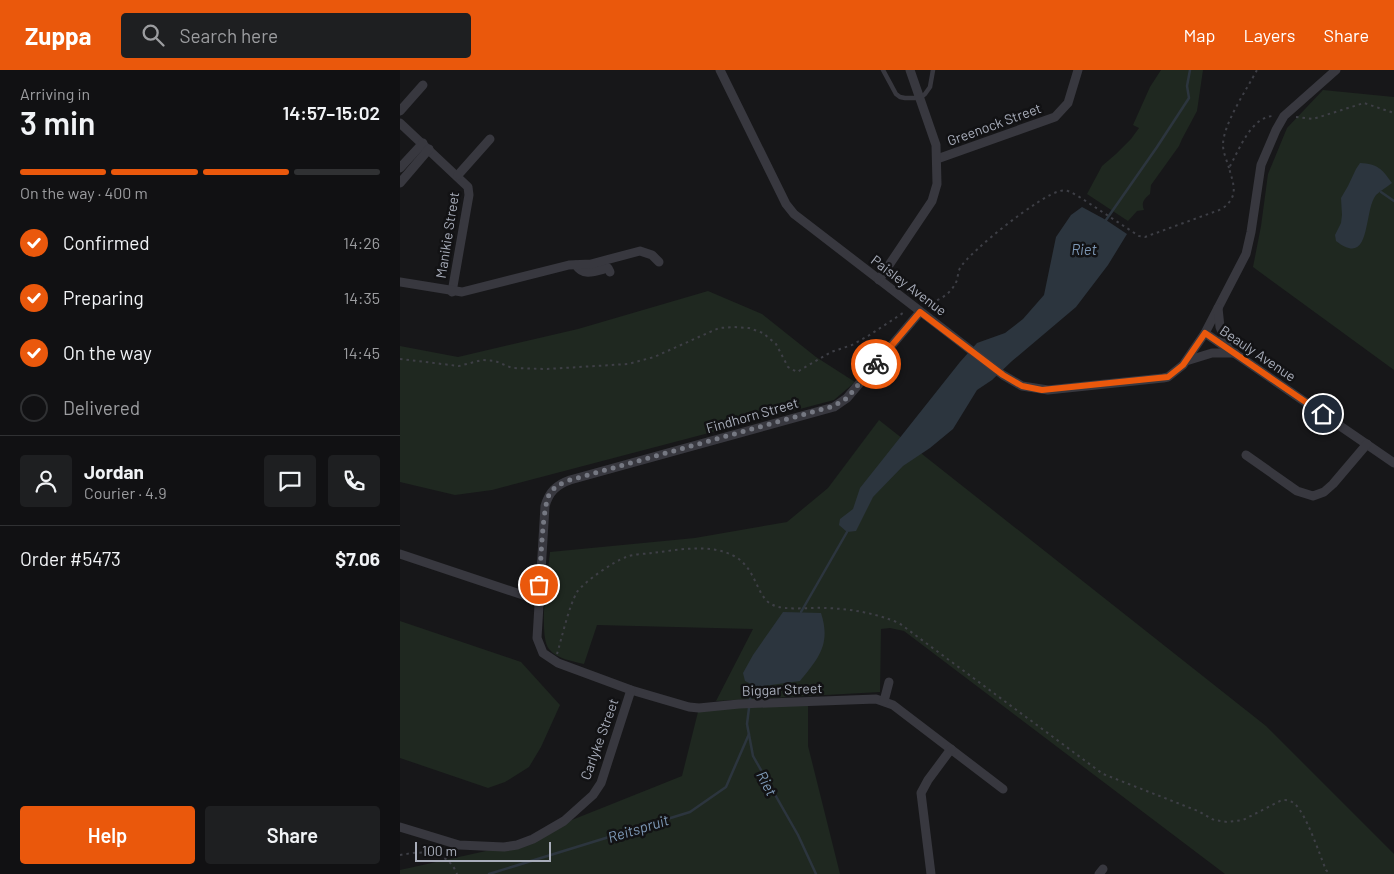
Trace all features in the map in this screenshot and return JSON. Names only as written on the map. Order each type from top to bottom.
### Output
[{"type":"street","name":"Paisley Avenue","points":[[720,70],[786,204],[794,214],[1003,375],[1028,388],[1048,390],[1163,378],[1176,371],[1186,361],[1205,333],[1246,254],[1261,165],[1284,116]]},
{"type":"street","points":[[910,70],[934,141],[937,159]]},
{"type":"street","name":"Greenock Street","points":[[879,280],[934,197],[937,184],[937,159],[1055,116],[1068,103],[1078,70]]},
{"type":"street","points":[[1284,116],[1336,70]]},
{"type":"street","points":[[400,111],[423,85]]},
{"type":"street","name":"Manikie Street","points":[[400,123],[468,186],[469,195],[452,292]]},
{"type":"street","points":[[458,176],[490,139]]},
{"type":"street","points":[[400,168],[426,146]]},
{"type":"street","points":[[400,183],[426,146]]},
{"type":"street","points":[[400,282],[452,292],[467,292],[574,265],[592,264],[640,251],[652,255],[659,262]]},
{"type":"street","points":[[574,265],[579,270],[586,272],[608,268],[610,272]]},
{"type":"street","points":[[1186,361],[1212,353],[1232,352],[1220,326],[1218,308]]},
{"type":"street","name":"Findhorn Street","points":[[538,600],[545,506],[548,497],[554,489],[570,480],[834,406],[847,398],[918,310]]},
{"type":"street","name":"Beauly Avenue","points":[[1205,333],[1394,463]]},
{"type":"street","points":[[1246,455],[1297,491],[1313,496],[1324,492],[1333,484],[1367,444]]},
{"type":"street","points":[[400,554],[538,600]]},
{"type":"street","name":"Biggar Street","points":[[538,600],[536,634],[539,647],[554,662],[631,690],[694,707],[876,699],[884,701],[893,705],[1003,789]]},
{"type":"street","points":[[884,701],[889,682]]},
{"type":"street","name":"Carlyke Street","points":[[400,827],[455,845],[504,847],[518,845],[533,839],[564,821],[592,795],[601,782],[631,690]]},
{"type":"street","points":[[932,874],[922,793],[925,785],[951,749]]},
{"type":"lane","points":[[883,70],[897,96],[905,98],[920,98],[930,87],[933,70]]},
{"type":"path","points":[[400,359],[459,366],[482,360],[495,361],[512,368],[547,369],[628,364],[654,357],[719,328],[734,327],[748,328],[763,333],[776,344],[788,367],[797,372],[831,352],[852,345],[868,336],[902,312],[918,310],[939,300],[953,288],[960,269],[978,249],[1007,224],[1056,192],[1068,191],[1139,236],[1145,236],[1222,209],[1230,203],[1234,195],[1234,184],[1223,146],[1224,135],[1235,109],[1257,70]]},
{"type":"path","points":[[1229,168],[1250,130],[1257,122],[1270,116],[1313,119],[1364,103],[1394,113]]},
{"type":"path","points":[[554,662],[578,591],[605,569],[627,556],[686,549],[716,549],[726,552],[743,562],[751,571],[767,601],[773,605],[780,607],[865,611],[899,623],[1102,774],[1198,811],[1214,820],[1227,822],[1243,820],[1280,801],[1290,801],[1301,813],[1326,870],[1330,874]]},
{"type":"path","points":[[400,855],[421,852],[438,855],[446,859],[457,874]]},
{"type":"shaded area","points":[[1161,70],[1203,70],[1197,111],[1179,146],[1151,185],[1150,194],[1143,203],[1144,210],[1137,211],[1128,221],[1087,194],[1102,166],[1131,139],[1139,128],[1133,125],[1150,87]]},
{"type":"shaded area","points":[[1323,90],[1394,97],[1394,370],[1253,267],[1268,174],[1287,128]]},
{"type":"shaded area","points":[[708,291],[762,314],[816,357],[855,382],[834,400],[492,490],[455,495],[400,482],[400,346],[458,357],[578,329]]},
{"type":"shaded area","points":[[879,420],[1266,726],[1394,854],[1394,874],[1225,874],[904,631],[890,628],[881,629],[880,692],[716,701],[753,629],[597,625],[584,664],[560,657],[549,649],[544,631],[544,618],[550,552],[695,538],[787,522],[828,488]]},
{"type":"shaded area","points":[[400,621],[521,662],[560,705],[541,747],[529,767],[505,782],[488,788],[400,758]]},
{"type":"shaded area","points":[[808,701],[808,746],[840,874],[400,874],[400,870],[504,847],[682,776],[699,708]]},
{"type":"water","points":[[1360,163],[1379,168],[1392,183],[1376,195],[1361,243],[1356,248],[1348,248],[1336,241],[1335,235],[1341,223],[1341,198]]},
{"type":"water","name":"Riet","points":[[1082,207],[1127,234],[1108,265],[1076,307],[992,380],[977,390],[953,429],[930,448],[903,466],[873,497],[856,531],[847,532],[839,525],[840,519],[853,509],[860,488],[960,362],[977,343],[1005,333],[1023,319],[1044,295],[1056,237],[1071,215]]},
{"type":"water","points":[[783,612],[821,613],[825,633],[824,642],[818,658],[800,681],[757,687],[745,681],[743,673],[753,655]]},
{"type":"waterway","name":"Riet","points":[[1106,220],[1189,98],[1187,86],[1190,70]]},
{"type":"waterway","points":[[1381,192],[1394,201]]},
{"type":"waterway","name":"Riet","points":[[801,612],[847,532]]},
{"type":"waterway","name":"Riet","points":[[752,684],[747,724],[753,756],[798,835],[816,874]]},
{"type":"waterway","name":"Reitspruit","points":[[489,874],[690,812],[726,787],[749,734]]},
{"type":"way so far","points":[[539,585],[545,506],[552,490],[563,482],[834,406],[847,398],[876,364]]},
{"type":"route","points":[[876,364],[920,312],[1003,375],[1022,386],[1042,390],[1168,377],[1183,365],[1205,333],[1323,414]]}]
